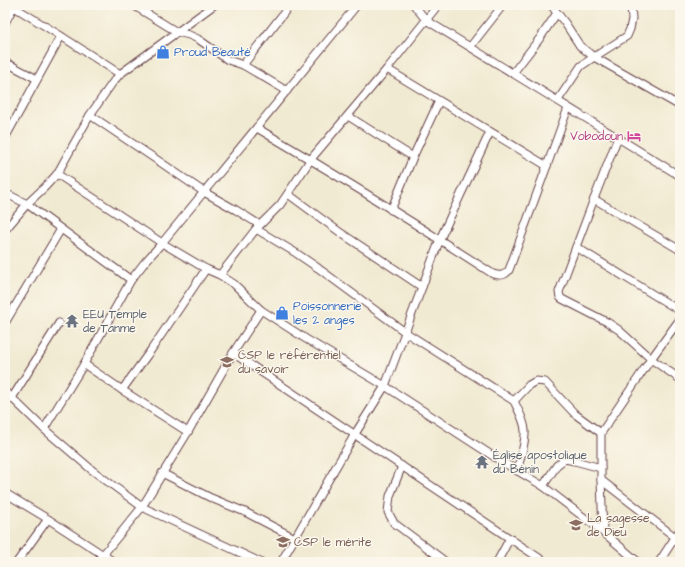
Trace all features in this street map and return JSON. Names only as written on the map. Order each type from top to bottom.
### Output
[{"type":"street","points":[[132,5],[177,32],[198,39],[228,60],[243,65],[286,91]]},
{"type":"street","points":[[5,230],[26,204],[57,174],[90,115],[120,74],[214,5]]},
{"type":"street","points":[[243,65],[290,5]]},
{"type":"street","points":[[44,429],[84,364],[131,280],[357,5]]},
{"type":"street","points":[[414,5],[426,20],[680,176]]},
{"type":"street","points":[[220,275],[258,227],[274,212],[311,159],[387,69],[438,5]]},
{"type":"street","points":[[470,47],[503,5]]},
{"type":"street","points":[[551,5],[565,22],[580,46],[594,56],[680,106]]},
{"type":"street","points":[[558,100],[582,66],[594,56],[627,36],[632,19],[631,5]]},
{"type":"street","points":[[5,23],[17,7],[120,74]]},
{"type":"street","points":[[513,73],[557,13]]},
{"type":"street","points":[[5,138],[61,36]]},
{"type":"street","points":[[5,62],[37,79]]},
{"type":"street","points":[[387,69],[546,166]]},
{"type":"street","points":[[391,210],[413,157],[439,101]]},
{"type":"street","points":[[256,128],[311,159],[440,239],[493,274],[499,276],[507,274],[509,270],[568,108]]},
{"type":"street","points":[[90,115],[204,192],[236,210],[405,332],[514,401],[523,420],[525,431],[517,471]]},
{"type":"street","points":[[348,116],[413,157]]},
{"type":"street","points":[[281,562],[385,386],[440,239],[490,132]]},
{"type":"street","points":[[618,137],[559,292],[560,297],[619,330],[651,359],[680,379]]},
{"type":"street","points":[[57,174],[162,243],[234,284],[261,310],[543,486],[603,532],[638,562]]},
{"type":"street","points":[[5,192],[26,204],[131,280]]},
{"type":"street","points":[[288,194],[341,233],[422,287]]},
{"type":"street","points":[[594,199],[680,250]]},
{"type":"street","points":[[5,323],[61,229]]},
{"type":"street","points":[[576,246],[680,311]]},
{"type":"street","points":[[122,390],[206,269]]},
{"type":"street","points":[[97,562],[142,507],[188,432],[233,353],[261,310]]},
{"type":"street","points":[[603,532],[601,433],[680,319]]},
{"type":"street","points":[[12,398],[59,323]]},
{"type":"street","points":[[233,353],[545,562]]},
{"type":"street","points":[[84,364],[188,432]]},
{"type":"street","points":[[514,401],[529,385],[536,380],[545,382],[575,414],[601,433]]},
{"type":"street","points":[[5,392],[44,429],[92,470],[142,507],[260,562]]},
{"type":"street","points":[[543,486],[557,465],[565,459],[575,460],[601,468]]},
{"type":"street","points":[[402,466],[390,496],[388,512],[394,523],[446,562]]},
{"type":"street","points":[[162,473],[211,498],[245,512],[295,538]]},
{"type":"street","points":[[601,480],[675,537]]},
{"type":"street","points":[[5,492],[114,562]]},
{"type":"street","points":[[17,562],[48,519]]},
{"type":"street","points":[[659,562],[680,530]]},
{"type":"street","points":[[497,562],[510,538]]},
{"type":"place","name":"Proud Beauté","points":[[163,52]]},
{"type":"place","name":"Vobodoun","points":[[634,136]]},
{"type":"place","name":"Poissonnerie les 2 anges","points":[[282,313]]},
{"type":"place","name":"EEU Temple de Tanme","points":[[72,321]]},
{"type":"place","name":"CSP le référentiel du savoir","points":[[227,362]]},
{"type":"place","name":"Église apostolique du Bénin","points":[[482,462]]},
{"type":"place","name":"La sagesse de Dieu","points":[[576,525]]},
{"type":"place","name":"CSP le mérite","points":[[283,542]]}]
